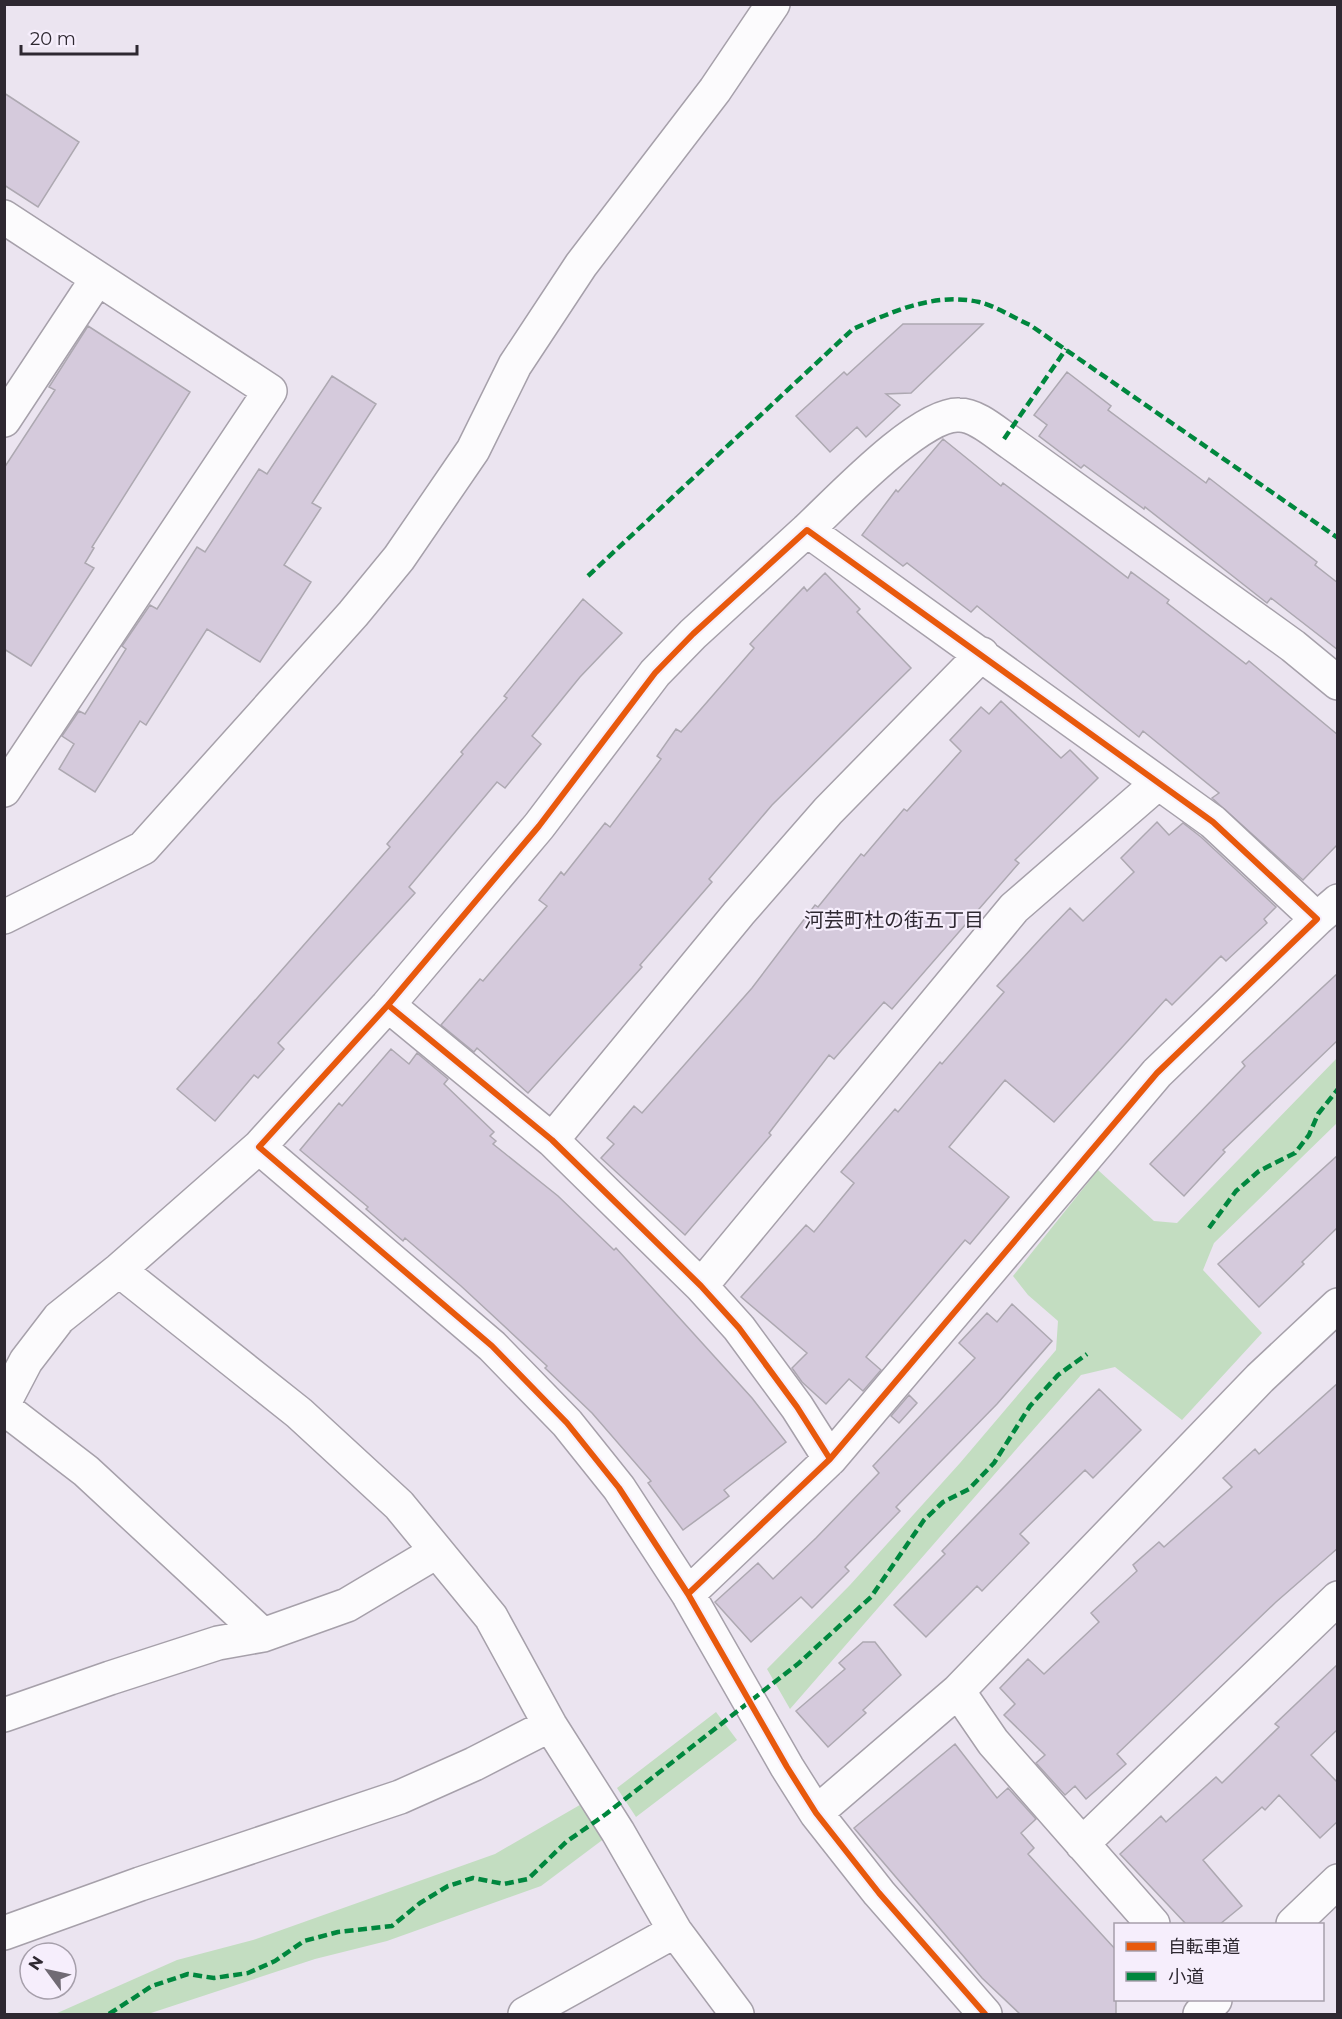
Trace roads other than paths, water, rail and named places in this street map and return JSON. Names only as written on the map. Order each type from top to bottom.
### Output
[{"type":"street","points":[[4,917],[143,848],[360,606],[399,558],[473,450],[515,365],[581,265],[715,90],[773,4]]},
{"type":"street","points":[[4,217],[270,391],[4,790]]},
{"type":"street","points":[[4,420],[97,279]]},
{"type":"street","points":[[4,1403],[26,1361],[59,1318],[119,1270],[259,1147],[388,1005],[539,826],[654,673],[693,634],[901,443],[928,423],[958,414],[975,420],[1011,443],[1293,646],[1338,683]]},
{"type":"street","points":[[687,1594],[830,1459],[1157,1073],[1327,910],[1213,822],[807,530]]},
{"type":"street","points":[[552,1140],[739,913],[821,820],[982,654]]},
{"type":"street","points":[[701,1286],[1014,908],[1158,783]]},
{"type":"street","points":[[388,1005],[552,1140],[701,1286],[739,1328],[797,1407],[830,1459]]},
{"type":"street","points":[[259,1147],[474,1331],[539,1391],[619,1488],[687,1594],[816,1813],[879,1893],[985,2014]]},
{"type":"street","points":[[119,1270],[299,1413],[399,1505],[491,1617],[550,1725],[618,1832],[675,1931],[736,2014]]},
{"type":"street","points":[[816,1813],[958,1691],[1260,1378],[1338,1305]]},
{"type":"street","points":[[4,1408],[86,1471],[263,1635]]},
{"type":"street","points":[[4,1715],[218,1644],[263,1635],[347,1605],[436,1552]]},
{"type":"street","points":[[1082,1844],[1338,1598]]},
{"type":"street","points":[[958,1691],[993,1742],[1152,1923]]},
{"type":"street","points":[[4,1933],[140,1884],[400,1797],[474,1764],[550,1725]]},
{"type":"street","points":[[1294,1923],[1338,1881]]},
{"type":"street","points":[[525,2014],[675,1931]]},
{"type":"street","points":[[1200,2014],[1214,2001]]},
{"type":"district","name":"河芸町杜の街五丁目","points":[[894,920]]}]
